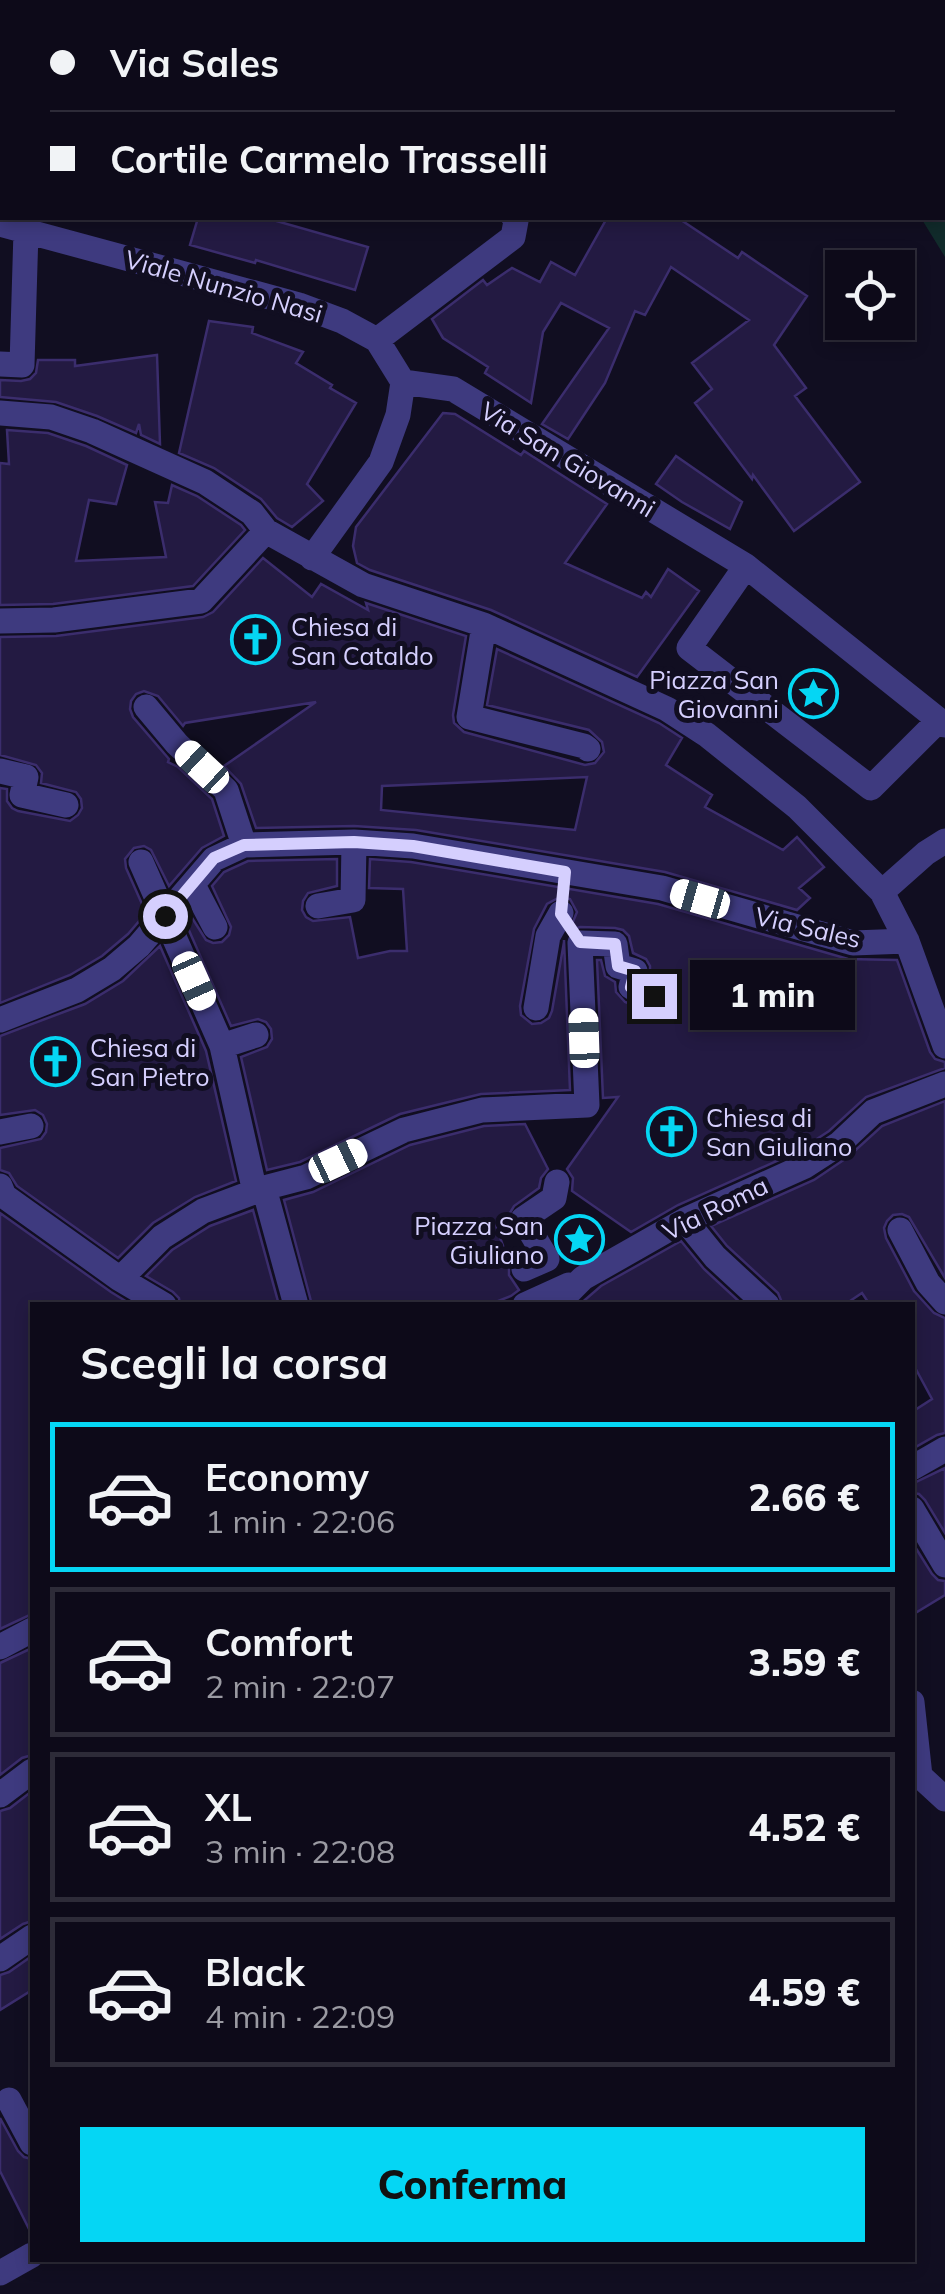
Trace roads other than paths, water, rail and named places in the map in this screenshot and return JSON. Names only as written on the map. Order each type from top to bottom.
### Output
[{"type":"street","points":[[312,558],[381,462],[398,416],[402,382],[377,340],[513,237],[515,220]]},
{"type":"street","name":"Viale Nunzio Nasi","points":[[0,224],[299,305],[342,321],[377,340]]},
{"type":"street","points":[[0,364],[22,365],[26,231]]},
{"type":"street","name":"Via San Giovanni","points":[[402,382],[453,389],[736,560]]},
{"type":"street","points":[[0,412],[51,418],[92,430],[206,482],[252,513],[266,531],[363,584],[484,625],[667,709],[708,735],[797,808],[882,892],[907,941],[945,1046]]},
{"type":"street","points":[[0,621],[54,620],[201,601],[266,531]]},
{"type":"street","points":[[736,560],[942,723],[872,788],[689,648],[736,560]]},
{"type":"street","points":[[484,625],[470,717],[588,749]]},
{"type":"street","points":[[0,1020],[76,990],[112,969],[139,946],[214,858],[244,845],[226,790],[177,744],[146,707]]},
{"type":"street","points":[[0,771],[26,777],[22,794],[66,805]]},
{"type":"street","points":[[318,906],[353,900],[354,842]]},
{"type":"street","name":"Via Sales","points":[[244,845],[354,842],[413,846],[662,888],[852,943],[907,941]]},
{"type":"street","points":[[882,892],[945,842]]},
{"type":"street","points":[[140,862],[222,1046],[259,1190],[295,1302]]},
{"type":"street","points":[[536,1008],[548,936],[561,914],[565,872]]},
{"type":"street","points":[[193,885],[215,926]]},
{"type":"street","points":[[120,1279],[162,1236],[203,1211],[306,1177],[404,1130],[482,1110],[587,1105],[580,942],[561,914]]},
{"type":"street","points":[[580,942],[615,944],[618,966],[635,971],[631,987],[654,996]]},
{"type":"street","points":[[222,1046],[256,1035]]},
{"type":"street","name":"Via Roma","points":[[583,1278],[685,1220],[805,1166],[839,1144],[873,1112],[945,1084]]},
{"type":"street","points":[[0,1132],[30,1126]]},
{"type":"street","points":[[524,1269],[547,1260],[523,1219],[554,1198],[557,1182]]},
{"type":"street","points":[[0,1186],[4,1196],[159,1302]]},
{"type":"street","points":[[685,1220],[715,1257],[763,1302]]},
{"type":"street","points":[[900,1230],[928,1283],[945,1302]]},
{"type":"street","points":[[531,1302],[583,1278]]},
{"type":"street","points":[[559,1302],[583,1278]]},
{"type":"street","points":[[915,1466],[945,1449]]},
{"type":"street","points":[[915,1514],[945,1565]]},
{"type":"street","points":[[0,1648],[30,1631]]},
{"type":"street","points":[[0,1795],[30,1772]]},
{"type":"street","points":[[916,1777],[945,1798]]},
{"type":"street","points":[[0,1959],[30,1938]]},
{"type":"street","points":[[13,2098],[30,2138]]},
{"type":"street","points":[[0,2273],[30,2256]]},
{"type":"place","name":"Chiesa di San Cataldo","points":[[256,640]]},
{"type":"place","name":"Piazza San Giovanni","points":[[814,693]]},
{"type":"place","name":"Chiesa di San Pietro","points":[[55,1061]]},
{"type":"place","name":"Chiesa di San Giuliano","points":[[671,1131]]},
{"type":"place","name":"Piazza San Giuliano","points":[[579,1239]]}]
